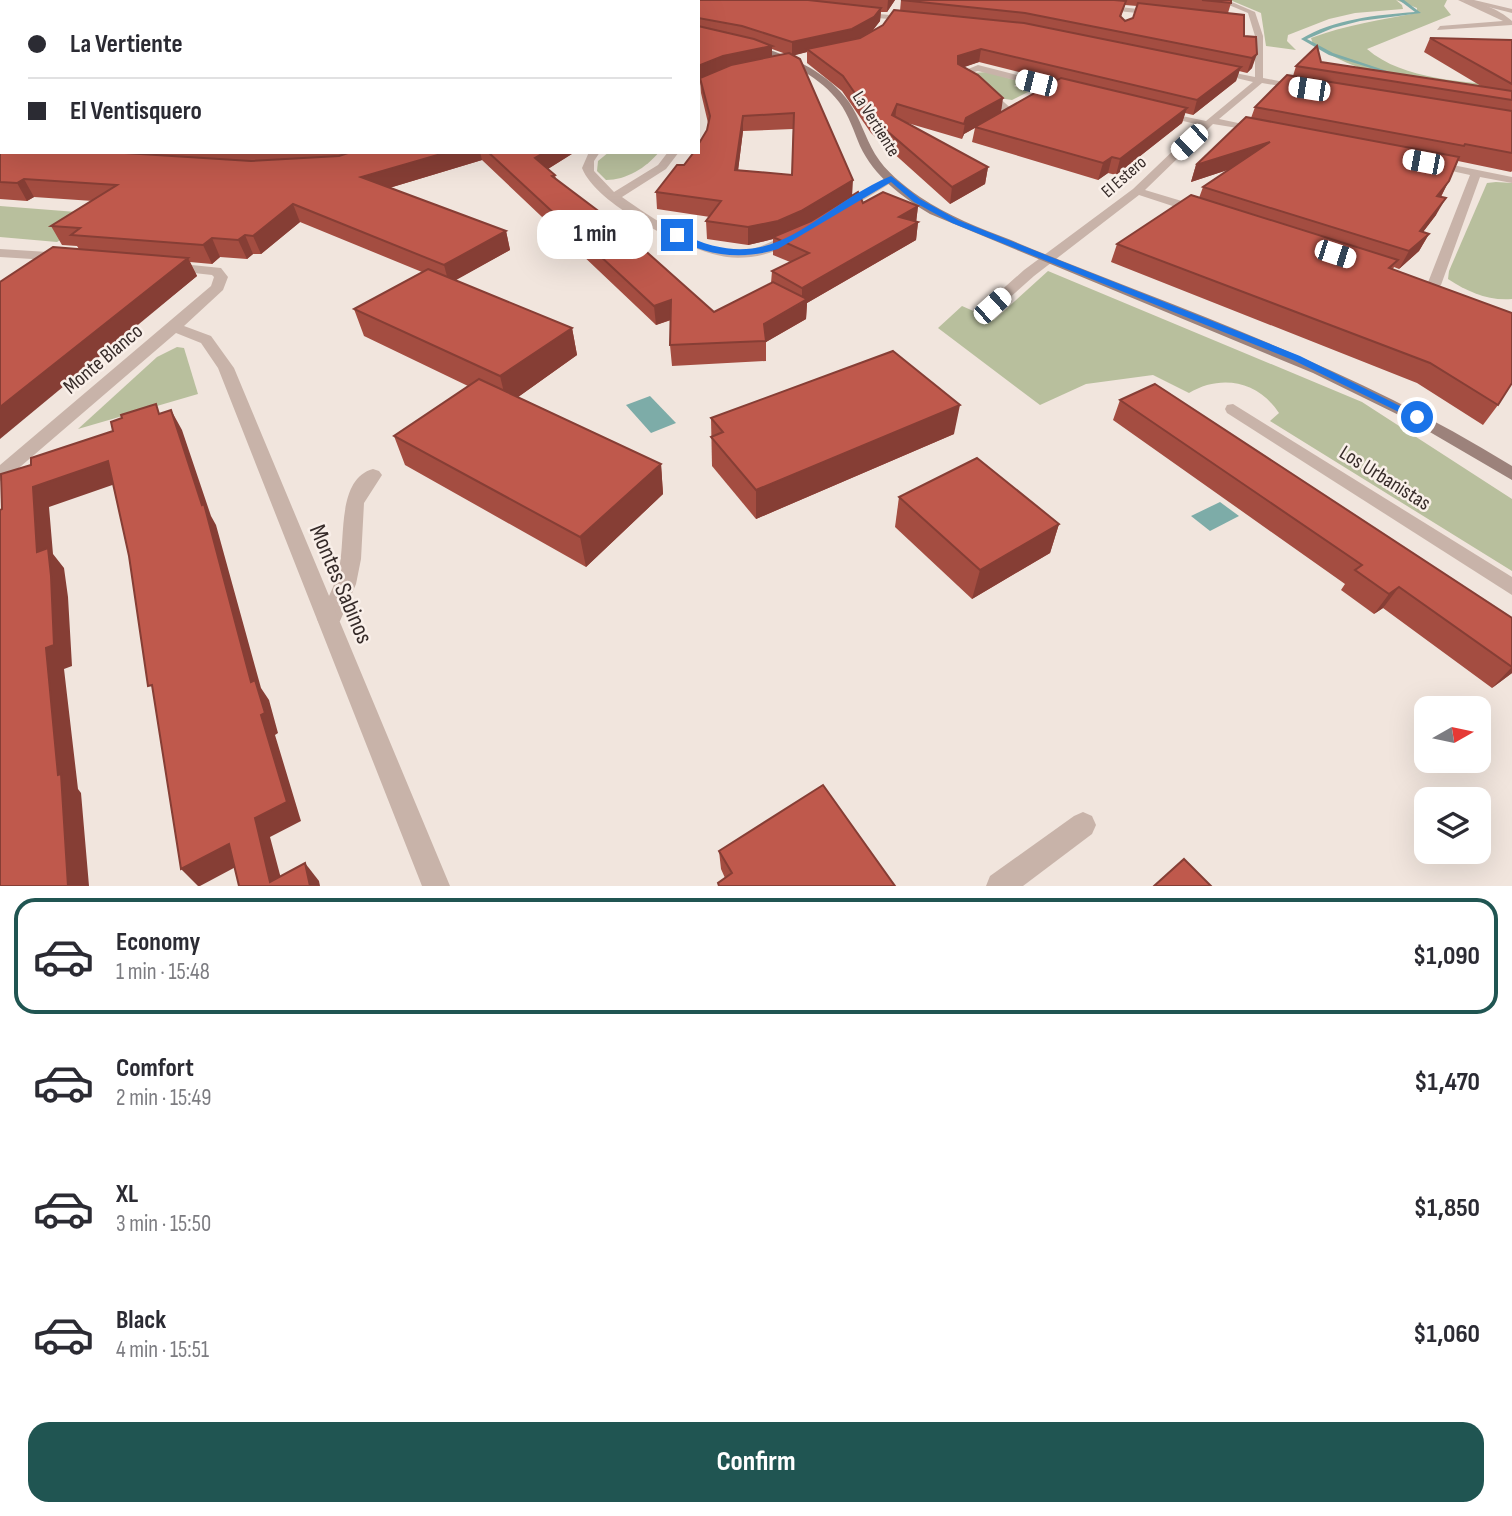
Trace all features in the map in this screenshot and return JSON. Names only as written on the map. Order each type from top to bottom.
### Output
[{"type":"street","points":[[1221,0],[1251,12],[1257,24],[1259,81]]},
{"type":"street","points":[[1463,0],[1512,11]]},
{"type":"street","points":[[1440,28],[1510,23],[1502,16],[1463,0]]},
{"type":"street","points":[[1090,6],[1168,15]]},
{"type":"street","points":[[1127,20],[1130,10]]},
{"type":"street","points":[[843,13],[894,13],[923,19]]},
{"type":"street","points":[[885,26],[894,13]]},
{"type":"street","points":[[1245,23],[1257,24]]},
{"type":"street","name":"La Vertiente","points":[[736,42],[791,62],[813,74],[839,97],[862,133],[873,158],[891,179],[917,201],[934,211],[1338,377],[1435,426],[1512,474]]},
{"type":"street","points":[[1011,113],[980,85],[960,74],[978,68],[1080,93]]},
{"type":"street","points":[[1206,70],[1311,89]]},
{"type":"street","name":"El Estero","points":[[992,306],[1029,273],[1138,191],[1209,123],[1259,81]]},
{"type":"street","points":[[1044,94],[1055,87]]},
{"type":"street","points":[[1001,119],[1022,106]]},
{"type":"street","points":[[1144,109],[1264,131]]},
{"type":"street","points":[[593,154],[587,170],[595,181],[614,197],[656,224],[710,250],[736,254],[764,251],[799,233]]},
{"type":"street","points":[[614,197],[662,167],[672,154]]},
{"type":"street","points":[[1423,162],[1512,180]]},
{"type":"street","points":[[1434,286],[1476,173]]},
{"type":"street","points":[[833,213],[891,179]]},
{"type":"street","points":[[1138,191],[1215,216]]},
{"type":"street","points":[[0,253],[82,258]]},
{"type":"street","points":[[33,271],[55,256]]},
{"type":"street","name":"Monte Blanco","points":[[0,475],[218,287],[221,277],[216,271],[162,266]]},
{"type":"street","name":"Montes Sabinos","points":[[173,327],[202,335],[213,343],[226,368],[436,886]]},
{"type":"street","name":"Los Urbanistas","points":[[1233,409],[1512,587]]},
{"type":"street","points":[[328,619],[349,573],[353,551],[351,516],[355,500],[373,475]]},
{"type":"street","points":[[1000,886],[1083,825]]},
{"type":"green space","points":[[1230,0],[1396,0],[1403,9],[1355,13],[1329,19],[1288,35],[1287,41],[1296,50],[1266,46],[1261,13]]},
{"type":"green space","points":[[1396,0],[1447,0],[1444,6],[1451,15],[1367,49],[1382,60],[1417,74],[1512,87],[1512,97],[1435,86],[1383,75],[1359,68],[1313,44],[1311,38],[1337,30],[1417,13],[1417,8]]},
{"type":"green space","points":[[988,72],[1021,82],[1014,86],[1030,91],[1012,100],[1005,99],[972,73]]},
{"type":"green space","points":[[607,154],[657,154],[635,172],[606,180],[597,171],[598,161]]},
{"type":"green space","points":[[1487,183],[1512,183],[1512,299],[1478,295],[1448,279]]},
{"type":"green space","points":[[0,206],[102,214],[57,242],[0,237]]},
{"type":"green space","points":[[1048,271],[1362,402],[1512,499],[1512,571],[1270,421],[1279,413],[1261,394],[1250,388],[1226,383],[1201,387],[1189,393],[1153,375],[1086,384],[1040,405],[938,328],[962,306],[994,320]]},
{"type":"green space","points":[[177,347],[184,348],[198,394],[78,429],[157,357]]},
{"type":"water","points":[[650,396],[676,423],[651,433],[626,405]]},
{"type":"water","points":[[1220,502],[1239,516],[1210,531],[1191,516]]},
{"type":"building","points":[[700,0],[808,0],[881,8],[874,17],[852,29],[792,42],[742,26],[700,18]]},
{"type":"building","points":[[901,0],[1126,1],[1120,16],[1125,21],[1133,18],[1138,3],[1244,15],[1244,36],[1256,37],[1257,54],[1252,58],[1025,13]]},
{"type":"building","points":[[1202,0],[1231,0],[1231,3]]},
{"type":"building","points":[[894,10],[1024,23],[1241,67],[1197,100],[981,49],[958,56],[958,64],[978,75],[1003,98],[966,118],[964,124],[897,104],[892,115],[988,167],[952,187],[872,118],[843,76],[807,49],[860,38],[883,25]]},
{"type":"building","points":[[700,26],[772,46],[723,56],[700,65]]},
{"type":"building","points":[[1430,38],[1512,40],[1512,84]]},
{"type":"building","points":[[1317,46],[1321,62],[1512,91],[1512,100],[1296,66]]},
{"type":"building","points":[[789,53],[800,59],[853,180],[801,211],[778,221],[748,227],[706,221],[721,201],[656,192],[677,165],[684,165],[692,154],[700,154],[700,142],[707,130],[710,116],[700,78],[731,65]],"holes":[[[794,113],[792,175],[735,170],[743,116]]]},
{"type":"building","points":[[1287,75],[1512,111],[1512,153],[1255,107]]},
{"type":"building","points":[[1061,78],[1187,108],[1120,159],[1112,157],[1103,163],[975,127]]},
{"type":"building","points":[[1246,117],[1459,157],[1449,181],[1437,196],[1446,198],[1420,231],[1429,234],[1409,251],[1203,187],[1270,142],[1196,165]]},
{"type":"building","points":[[0,154],[141,154],[251,161],[345,154],[441,154],[361,177],[506,231],[444,265],[293,204],[253,236],[245,235],[238,240],[212,238],[203,245],[71,235],[80,228],[51,226],[117,185],[24,179],[17,183],[0,182]]},
{"type":"building","points":[[490,154],[542,154],[535,158],[555,175],[552,176],[613,222],[714,312],[773,282],[807,299],[764,324],[766,341],[670,345],[671,300],[654,306]]},
{"type":"building","points":[[858,192],[863,203],[883,192],[918,206],[899,217],[918,222],[802,288],[772,271],[809,253],[773,237],[811,221]]},
{"type":"building","points":[[1191,195],[1398,260],[1389,268],[1512,313],[1512,383],[1498,405],[1430,363],[1117,244]]},
{"type":"building","points":[[53,247],[188,258],[0,407],[0,282]]},
{"type":"building","points":[[428,269],[572,328],[500,376],[354,309]]},
{"type":"building","points":[[893,351],[960,405],[756,490],[711,437],[723,432],[711,418]]},
{"type":"building","points":[[479,379],[661,464],[580,537],[394,436]]},
{"type":"building","points":[[1155,384],[1512,618],[1512,667],[1399,587],[1389,594],[1355,570],[1362,565],[1120,400]]},
{"type":"building","points":[[156,404],[159,414],[171,410],[202,505],[204,504],[251,682],[255,680],[265,713],[261,715],[287,802],[255,818],[270,882],[305,863],[310,886],[239,886],[229,844],[181,869],[152,685],[148,686],[129,556],[108,461],[33,487],[37,552],[48,548],[51,576],[54,645],[46,648],[58,775],[61,774],[68,886],[0,886],[1,474],[31,465],[31,458],[113,431],[111,422],[122,418],[121,415]]},
{"type":"building","points":[[977,458],[1059,524],[980,570],[899,497]]},
{"type":"building","points":[[823,785],[895,886],[719,886],[718,883],[732,873],[719,851]]},
{"type":"building","points":[[1184,859],[1211,886],[1154,886]]},
{"type":"waterway","points":[[1388,73],[1331,54],[1303,39],[1332,27],[1360,20],[1419,13],[1401,0]]},
{"type":"route","points":[[677,235],[710,250],[736,254],[764,251],[891,179],[917,201],[955,221],[1297,358],[1417,417]]}]
